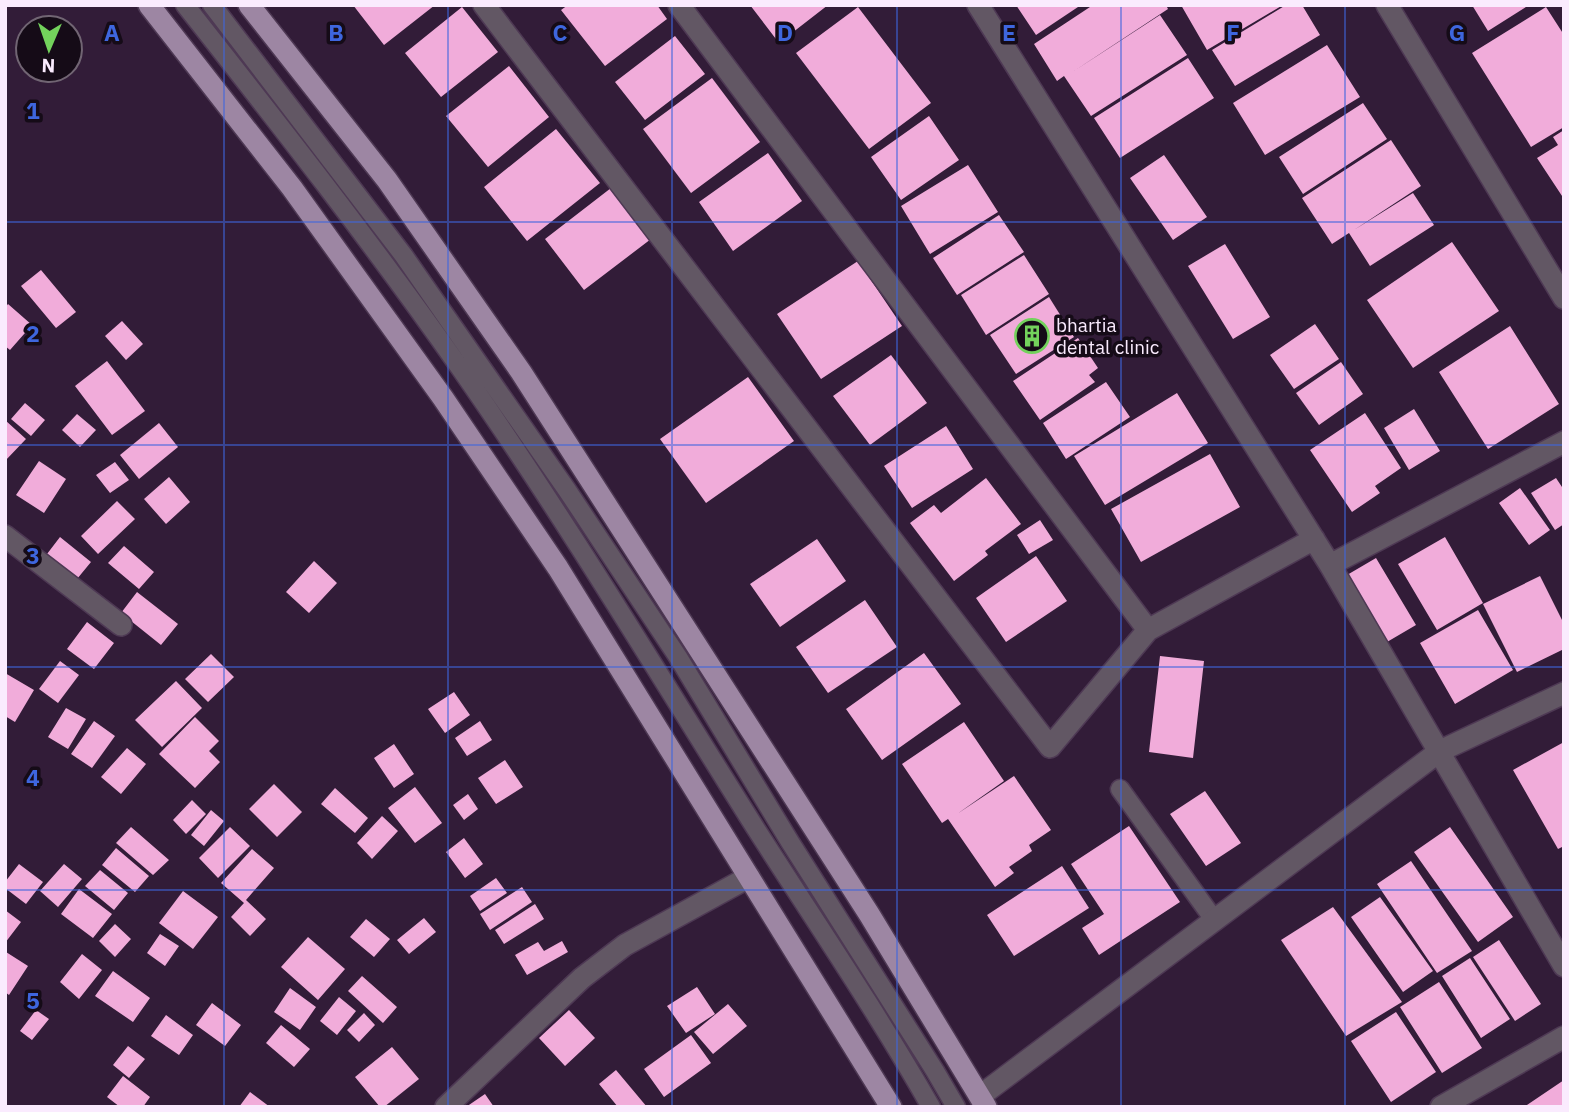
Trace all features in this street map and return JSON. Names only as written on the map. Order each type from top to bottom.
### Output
[{"type":"main road","points":[[149,5],[292,188],[443,398],[558,568],[891,1107]]},
{"type":"main road","points":[[250,5],[387,180],[521,372],[869,914],[983,1101]]},
{"type":"street","points":[[484,5],[1050,747],[1148,630],[1314,539]]},
{"type":"street","points":[[679,5],[1148,630]]},
{"type":"street","points":[[978,5],[1330,565],[1564,966]]},
{"type":"street","points":[[1387,5],[1564,298]]},
{"type":"street","points":[[1330,565],[1564,442]]},
{"type":"street","points":[[5,536],[121,625]]},
{"type":"street","points":[[983,1101],[1440,751],[1564,693]]},
{"type":"street","points":[[446,1107],[582,978],[625,944],[749,877]]},
{"type":"street","points":[[1441,1107],[1564,1037]]},
{"type":"lane","points":[[185,5],[350,219],[459,367],[659,672],[902,1056],[930,1107]]},
{"type":"lane","points":[[212,5],[404,256],[574,501],[678,657],[956,1107]]},
{"type":"lane","points":[[1120,789],[1215,921]]},
{"type":"building","points":[[353,5],[435,5],[384,45]]},
{"type":"building","points":[[568,5],[657,5],[667,19],[605,66],[561,10]]},
{"type":"building","points":[[750,5],[828,5],[779,43]]},
{"type":"building","points":[[1016,5],[1081,5],[1036,35]]},
{"type":"building","points":[[1093,5],[1166,5],[1168,9],[1074,71],[1160,15],[1187,55],[1091,116],[1064,76],[1057,81],[1034,44]]},
{"type":"building","points":[[1181,5],[1283,5],[1207,50]]},
{"type":"building","points":[[1286,5],[1302,5],[1320,35],[1235,86],[1212,50]]},
{"type":"building","points":[[1472,5],[1529,5],[1488,31]]},
{"type":"building","points":[[462,7],[498,52],[441,97],[405,53]]},
{"type":"building","points":[[858,7],[931,103],[869,149],[796,53]]},
{"type":"building","points":[[1546,7],[1564,35],[1564,127],[1531,147],[1472,53]]},
{"type":"building","points":[[675,36],[705,74],[645,120],[615,82]]},
{"type":"building","points":[[1327,45],[1360,97],[1265,155],[1233,103]]},
{"type":"building","points":[[1188,58],[1214,98],[1120,158],[1094,118]]},
{"type":"building","points":[[509,66],[549,117],[488,167],[446,116]]},
{"type":"building","points":[[712,78],[760,142],[691,193],[643,129]]},
{"type":"building","points":[[1363,103],[1387,139],[1303,194],[1279,157]]},
{"type":"building","points":[[929,116],[959,160],[901,200],[871,157]]},
{"type":"building","points":[[556,129],[600,183],[527,241],[484,187]]},
{"type":"building","points":[[1564,130],[1564,199],[1537,158],[1558,145],[1553,137]]},
{"type":"building","points":[[1391,140],[1421,186],[1354,230],[1413,193],[1434,225],[1370,266],[1349,233],[1332,244],[1302,198]]},
{"type":"building","points":[[768,153],[802,201],[733,251],[699,202]]},
{"type":"building","points":[[1164,155],[1207,217],[1173,240],[1130,178]]},
{"type":"building","points":[[968,165],[998,212],[930,254],[901,206]]},
{"type":"building","points":[[611,188],[651,239],[584,290],[545,239]]},
{"type":"building","points":[[999,215],[1024,252],[957,295],[933,258]]},
{"type":"building","points":[[1452,242],[1499,311],[1413,368],[1367,300]]},
{"type":"building","points":[[1225,244],[1270,317],[1233,339],[1188,266]]},
{"type":"building","points":[[1024,255],[1049,294],[986,335],[961,295]]},
{"type":"building","points":[[858,261],[902,326],[821,379],[777,314]]},
{"type":"building","points":[[41,270],[76,312],[56,328],[21,286]]},
{"type":"building","name":"bhartia dental clinic","points":[[1049,297],[1074,337],[1016,374],[990,335]]},
{"type":"building","points":[[8,304],[32,325],[10,350],[5,346],[5,308]]},
{"type":"building","points":[[122,321],[143,344],[126,360],[105,336]]},
{"type":"building","points":[[1315,324],[1339,359],[1294,389],[1270,355]]},
{"type":"building","points":[[1510,326],[1559,404],[1488,449],[1439,372]]},
{"type":"building","points":[[1078,338],[1098,368],[1089,375],[1095,382],[1040,420],[1013,381]]},
{"type":"building","points":[[891,355],[927,403],[870,445],[833,396]]},
{"type":"building","points":[[107,361],[145,411],[112,435],[75,386]]},
{"type":"building","points":[[1341,362],[1363,394],[1319,425],[1296,393]]},
{"type":"building","points":[[748,377],[794,441],[706,503],[660,439]]},
{"type":"building","points":[[1106,382],[1130,417],[1066,459],[1043,423]]},
{"type":"building","points":[[1177,393],[1208,443],[1105,505],[1074,456]]},
{"type":"building","points":[[25,403],[45,420],[31,436],[11,419]]},
{"type":"building","points":[[1414,409],[1440,451],[1409,470],[1384,428]]},
{"type":"building","points":[[1365,413],[1401,468],[1375,486],[1380,493],[1352,512],[1310,450]]},
{"type":"building","points":[[77,414],[96,430],[80,447],[62,430]]},
{"type":"building","points":[[5,420],[26,439],[5,461]]},
{"type":"building","points":[[159,423],[178,447],[139,479],[120,455]]},
{"type":"building","points":[[946,426],[973,469],[912,508],[884,466]]},
{"type":"building","points":[[1210,454],[1240,507],[1141,562],[1111,509]]},
{"type":"building","points":[[39,461],[66,479],[44,513],[16,495]]},
{"type":"building","points":[[115,462],[129,480],[110,493],[96,475]]},
{"type":"building","points":[[169,477],[190,502],[166,524],[144,499]]},
{"type":"building","points":[[986,478],[1021,524],[985,551],[988,555],[954,581],[910,523],[934,505],[941,513]]},
{"type":"building","points":[[1556,478],[1564,490],[1564,524],[1555,530],[1531,493]]},
{"type":"building","points":[[1520,488],[1550,530],[1529,545],[1499,503]]},
{"type":"building","points":[[117,501],[135,519],[98,554],[81,536]]},
{"type":"building","points":[[1040,520],[1053,540],[1029,554],[1017,535]]},
{"type":"building","points":[[60,537],[91,562],[77,579],[47,554]]},
{"type":"building","points":[[1445,537],[1483,603],[1437,630],[1398,564]]},
{"type":"building","points":[[817,539],[846,581],[780,627],[750,584]]},
{"type":"building","points":[[124,546],[154,572],[139,589],[108,563]]},
{"type":"building","points":[[1036,556],[1067,601],[1006,642],[976,598]]},
{"type":"building","points":[[1376,558],[1416,625],[1387,642],[1347,575]]},
{"type":"building","points":[[314,561],[337,583],[309,613],[286,592]]},
{"type":"building","points":[[1540,576],[1564,624],[1564,649],[1517,672],[1483,604]]},
{"type":"building","points":[[137,592],[178,624],[161,645],[121,613]]},
{"type":"building","points":[[865,600],[897,647],[828,693],[796,647]]},
{"type":"building","points":[[1478,610],[1513,670],[1455,704],[1420,643]]},
{"type":"building","points":[[87,622],[114,643],[94,669],[67,649]]},
{"type":"building","points":[[924,653],[961,704],[882,760],[846,709]]},
{"type":"building","points":[[211,654],[234,677],[208,702],[185,679]]},
{"type":"building","points":[[1160,656],[1204,661],[1193,758],[1149,752]]},
{"type":"building","points":[[60,661],[79,675],[58,703],[39,689]]},
{"type":"building","points":[[5,673],[34,690],[15,722],[5,716]]},
{"type":"building","points":[[176,681],[202,708],[162,747],[135,720]]},
{"type":"building","points":[[454,692],[470,715],[445,733],[428,709]]},
{"type":"building","points":[[66,708],[86,719],[68,749],[48,737]]},
{"type":"building","points":[[195,717],[219,741],[209,751],[220,762],[195,788],[159,754]]},
{"type":"building","points":[[94,721],[115,736],[92,768],[71,754]]},
{"type":"building","points":[[480,721],[492,740],[467,756],[455,738]]},
{"type":"building","points":[[964,722],[1004,781],[957,814],[1014,776],[1051,830],[1029,845],[1032,851],[1009,867],[1014,873],[995,887],[948,819],[942,823],[902,764]]},
{"type":"building","points":[[1564,742],[1564,846],[1558,849],[1513,770]]},
{"type":"building","points":[[394,744],[414,774],[394,788],[374,758]]},
{"type":"building","points":[[127,748],[146,764],[121,794],[101,777]]},
{"type":"building","points":[[505,760],[523,787],[496,804],[478,778]]},
{"type":"building","points":[[274,784],[302,812],[277,837],[249,809]]},
{"type":"building","points":[[415,787],[442,823],[415,843],[388,808]]},
{"type":"building","points":[[335,788],[368,818],[355,833],[321,804]]},
{"type":"building","points":[[1205,791],[1241,843],[1206,866],[1170,814]]},
{"type":"building","points":[[468,794],[478,809],[464,820],[453,805]]},
{"type":"building","points":[[192,800],[206,814],[186,834],[173,820]]},
{"type":"building","points":[[211,810],[224,821],[204,846],[191,835]]},
{"type":"building","points":[[382,816],[398,831],[372,859],[357,843]]},
{"type":"building","points":[[1129,826],[1180,902],[1099,955],[1082,928],[1104,914],[1071,864]]},
{"type":"building","points":[[131,827],[169,860],[153,875],[116,843]]},
{"type":"building","points":[[230,827],[250,846],[218,878],[199,858]]},
{"type":"building","points":[[1450,827],[1513,917],[1478,942],[1414,852]]},
{"type":"building","points":[[464,838],[483,864],[465,878],[446,852]]},
{"type":"building","points":[[116,848],[149,876],[135,892],[102,865]]},
{"type":"building","points":[[252,849],[274,868],[246,900],[266,919],[250,936],[231,917],[244,903],[221,883]]},
{"type":"building","points":[[1411,861],[1472,951],[1437,973],[1377,884]]},
{"type":"building","points":[[19,864],[43,882],[26,904],[5,888],[5,882]]},
{"type":"building","points":[[64,864],[82,879],[58,907],[40,891]]},
{"type":"building","points":[[1062,866],[1089,908],[1014,956],[987,915]]},
{"type":"building","points":[[100,870],[128,893],[114,910],[85,886]]},
{"type":"building","points":[[496,878],[507,893],[480,911],[470,896]]},
{"type":"building","points":[[522,887],[532,902],[490,930],[480,914]]},
{"type":"building","points":[[79,889],[112,914],[93,938],[61,914]]},
{"type":"building","points":[[183,891],[218,917],[193,949],[159,923]]},
{"type":"building","points":[[1380,897],[1433,971],[1403,992],[1351,917]]},
{"type":"building","points":[[535,904],[544,919],[504,944],[495,930]]},
{"type":"building","points":[[1333,907],[1402,1002],[1346,1036],[1281,940]]},
{"type":"building","points":[[5,910],[21,922],[5,943]]},
{"type":"building","points":[[424,918],[436,932],[409,954],[397,940]]},
{"type":"building","points":[[366,919],[390,939],[374,957],[350,937]]},
{"type":"building","points":[[115,924],[131,939],[115,957],[99,941]]},
{"type":"building","points":[[160,934],[179,946],[165,966],[147,953]]},
{"type":"building","points":[[308,937],[345,969],[318,1000],[281,967]]},
{"type":"building","points":[[1499,940],[1541,1004],[1515,1021],[1473,957]]},
{"type":"building","points":[[562,941],[568,952],[527,975],[515,955],[538,942],[544,951]]},
{"type":"building","points":[[6,952],[28,966],[9,995],[5,992]]},
{"type":"building","points":[[82,954],[102,970],[79,999],[60,982]]},
{"type":"building","points":[[1470,958],[1510,1019],[1481,1038],[1442,976]]},
{"type":"building","points":[[113,971],[150,998],[133,1022],[95,996]]},
{"type":"building","points":[[362,976],[397,1007],[383,1023],[348,991]]},
{"type":"building","points":[[1439,982],[1482,1048],[1442,1073],[1400,1007]]},
{"type":"building","points":[[697,987],[715,1014],[686,1033],[667,1006]]},
{"type":"building","points":[[290,988],[316,1007],[300,1030],[274,1012]]},
{"type":"building","points":[[339,997],[356,1011],[337,1035],[320,1021]]},
{"type":"building","points":[[212,1003],[241,1025],[225,1046],[196,1025]]},
{"type":"building","points":[[728,1004],[747,1026],[713,1054],[694,1032]]},
{"type":"building","points":[[36,1010],[49,1019],[32,1040],[20,1031]]},
{"type":"building","points":[[569,1010],[595,1038],[565,1066],[539,1038]]},
{"type":"building","points":[[1396,1012],[1436,1072],[1391,1102],[1351,1041]]},
{"type":"building","points":[[364,1013],[375,1025],[359,1042],[347,1030]]},
{"type":"building","points":[[166,1015],[193,1035],[179,1055],[151,1036]]},
{"type":"building","points":[[281,1025],[310,1049],[294,1067],[266,1043]]},
{"type":"building","points":[[691,1035],[711,1063],[664,1097],[644,1069]]},
{"type":"building","points":[[128,1046],[145,1059],[129,1078],[113,1065]]},
{"type":"building","points":[[392,1047],[419,1079],[384,1107],[380,1107],[355,1077]]},
{"type":"building","points":[[616,1070],[647,1107],[618,1107],[599,1084]]},
{"type":"building","points":[[123,1076],[150,1097],[143,1107],[120,1107],[107,1097]]},
{"type":"building","points":[[1564,1080],[1564,1107],[1524,1107]]},
{"type":"building","points":[[250,1092],[270,1107],[239,1107]]},
{"type":"building","points":[[485,1094],[494,1107],[466,1107]]},
{"type":"place","name":"bhartia dental clinic","points":[[1032,336]]}]
